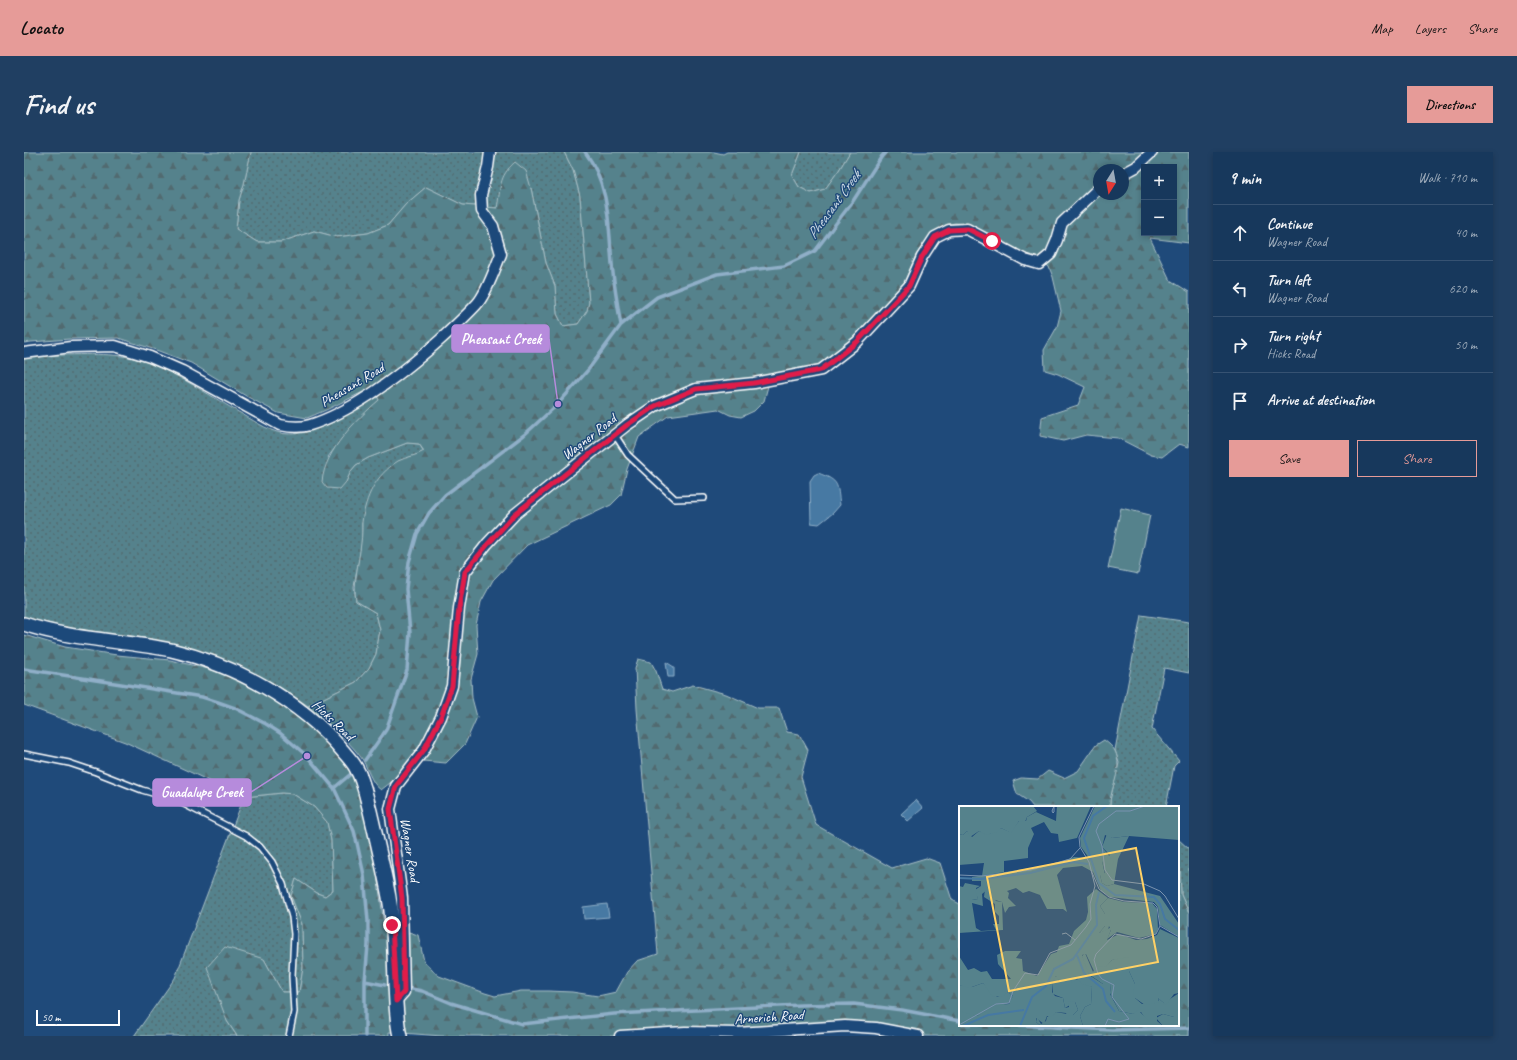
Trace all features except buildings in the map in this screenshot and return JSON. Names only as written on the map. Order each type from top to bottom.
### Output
[{"type":"street","name":"Pheasant Road","points":[[24,353],[71,347],[115,346],[150,357],[182,371],[280,424],[291,427],[309,425],[352,405],[416,361],[451,330],[478,302],[502,254],[493,226],[482,211],[481,195],[488,168],[490,152]]},
{"type":"street","points":[[1129,171],[1136,167],[1152,152]]},
{"type":"street","name":"Wagner Road","points":[[396,1001],[404,992],[402,898],[390,809],[396,786],[424,750],[441,717],[452,686],[459,608],[465,572],[488,544],[515,514],[627,425],[655,406],[696,389],[754,383],[821,370],[857,342],[909,286],[922,257],[935,237],[949,230],[968,229],[1025,260],[1039,264],[1051,254],[1062,223],[1093,194]]},
{"type":"street","name":"Hicks Road","points":[[24,624],[68,635],[171,650],[216,664],[261,685],[300,710],[334,741],[356,767],[363,781],[381,856],[388,890],[392,925],[396,1001],[400,1036]]},
{"type":"street","name":"Arnerich Road","points":[[620,1036],[685,1032],[737,1034],[845,1026],[876,1028],[918,1036]]},
{"type":"lane","points":[[615,435],[628,455],[675,499],[704,498]]},
{"type":"lane","points":[[24,754],[69,763],[142,790],[176,800],[246,836],[260,847],[272,862],[283,884],[292,917],[294,934],[292,976],[294,1012],[289,1036]]},
{"type":"green space","points":[[24,152],[251,152],[239,200],[236,229],[257,242],[281,242],[314,231],[337,237],[368,233],[388,225],[406,204],[426,187],[463,205],[497,208],[501,183],[510,167],[515,162],[526,171],[531,188],[546,263],[555,286],[557,314],[563,326],[578,324],[587,311],[589,302],[580,196],[573,170],[564,152],[714,152],[723,154],[727,152],[801,152],[792,175],[799,187],[811,193],[825,189],[850,152],[1189,152],[1189,243],[1150,238],[1170,280],[1189,292],[1189,447],[1179,444],[1162,457],[1151,455],[1118,438],[1086,435],[1063,441],[1040,436],[1042,417],[1078,405],[1085,387],[1058,374],[1045,370],[1044,350],[1057,327],[1061,311],[1053,277],[1049,267],[1040,259],[1028,255],[968,224],[955,223],[946,225],[932,233],[916,255],[905,281],[853,339],[819,366],[771,375],[764,401],[754,411],[741,417],[730,415],[718,409],[668,416],[639,437],[627,469],[621,495],[611,505],[527,545],[493,580],[481,602],[476,625],[478,654],[471,679],[472,698],[477,717],[465,744],[446,763],[411,760],[390,783],[381,790],[374,783],[363,760],[348,742],[308,706],[356,682],[369,668],[376,654],[380,630],[376,613],[356,601],[355,594],[362,522],[369,495],[383,473],[398,461],[424,451],[419,444],[407,443],[368,458],[356,465],[340,489],[327,488],[322,482],[324,470],[335,447],[352,426],[379,400],[373,387],[307,418],[278,413],[246,396],[191,363],[118,338],[70,339],[24,343]]},
{"type":"green space","points":[[251,152],[564,152],[573,170],[580,196],[589,302],[587,311],[578,324],[563,326],[557,314],[555,286],[546,263],[531,188],[500,195],[497,208],[463,205],[426,187],[406,204],[388,225],[368,233],[337,237],[314,231],[281,242],[257,242],[236,229],[239,200]]},
{"type":"green space","points":[[801,152],[850,152],[825,189],[811,193],[799,187],[792,175]]},
{"type":"green space","points":[[56,355],[115,355],[138,359],[185,380],[265,427],[277,432],[289,434],[300,433],[323,426],[378,396],[379,400],[351,427],[328,457],[346,482],[351,471],[356,465],[368,458],[407,443],[419,444],[424,452],[399,461],[386,472],[362,523],[362,541],[354,587],[356,601],[376,613],[380,630],[376,654],[369,668],[356,682],[308,706],[293,695],[244,668],[209,654],[133,636],[92,632],[58,626],[24,617],[24,358]]},
{"type":"green space","points":[[1121,508],[1150,515],[1138,574],[1108,568]]},
{"type":"green space","points":[[1141,615],[1189,622],[1189,673],[1164,668],[1152,729],[1179,761],[1174,766],[1166,806],[1110,806],[1110,800],[1119,763],[1115,750]]},
{"type":"green space","points":[[24,635],[65,647],[117,655],[170,660],[213,670],[260,688],[312,727],[351,769],[361,791],[374,854],[384,924],[418,935],[424,961],[432,970],[439,976],[495,996],[521,991],[549,991],[572,992],[598,996],[616,992],[627,972],[637,961],[658,954],[637,709],[635,668],[638,659],[651,662],[656,671],[662,689],[672,692],[693,685],[726,694],[758,708],[779,708],[787,732],[799,734],[808,750],[801,777],[816,825],[892,868],[926,858],[940,863],[952,900],[959,904],[959,1026],[1179,1026],[1180,868],[1181,895],[1189,913],[1189,1036],[918,1036],[876,1028],[620,1036],[442,1036],[389,1032],[389,1036],[237,1036],[227,1021],[207,967],[225,947],[264,959],[282,992],[299,992],[303,968],[302,924],[291,896],[296,879],[317,893],[325,896],[333,890],[331,840],[327,822],[314,807],[293,794],[282,793],[244,797],[125,742],[24,705]]},
{"type":"green space","points":[[1104,740],[1115,751],[1117,758],[1117,772],[1110,800],[1110,806],[1032,806],[1017,794],[1013,781],[1021,778],[1038,779],[1048,771],[1064,778],[1078,771],[1096,745]]},
{"type":"green space","points":[[282,793],[293,794],[314,807],[327,822],[331,840],[333,890],[325,896],[317,893],[296,879],[291,896],[302,924],[303,968],[299,992],[282,992],[264,959],[227,1021],[237,1036],[134,1036],[175,978],[244,797]]},
{"type":"green space","points":[[1179,840],[1189,849],[1189,913],[1181,895]]},
{"type":"water","points":[[818,473],[834,481],[838,488],[840,505],[833,513],[819,524],[811,523],[810,481],[814,475]]},
{"type":"water","points":[[666,662],[674,667],[674,677],[668,677]]},
{"type":"water","points":[[916,800],[923,808],[908,821],[901,814]]},
{"type":"water","points":[[607,904],[609,917],[584,919],[583,907]]},
{"type":"waterway","points":[[585,152],[594,166],[604,195],[621,325]]},
{"type":"waterway","name":"Pheasant Creek","points":[[365,760],[386,730],[407,670],[410,633],[406,589],[409,562],[417,534],[429,513],[445,495],[524,435],[558,404],[588,370],[621,325],[657,297],[717,274],[784,266],[815,251],[853,201],[886,152]]},
{"type":"waterway","points":[[24,669],[202,697],[235,708],[266,724],[280,733],[307,756],[334,788],[354,831],[364,875],[368,921],[365,981],[365,1036]]},
{"type":"waterway","name":"Pheasant Creek","points":[[334,788],[352,773]]},
{"type":"waterway","points":[[365,981],[385,985]]},
{"type":"waterway","points":[[407,988],[422,991],[451,1003],[522,1024],[614,1014],[801,1005],[854,1004],[902,1010],[959,1021]]},
{"type":"waterway","points":[[1034,1026],[1112,1030],[1189,1028]]},
{"type":"place","name":"Pheasant Creek","points":[[558,404]]},
{"type":"place","name":"Guadalupe Creek","points":[[307,756]]},
{"type":"route","points":[[392,925],[396,1001],[404,992],[402,898],[390,809],[396,786],[424,750],[441,717],[452,686],[459,608],[465,572],[488,544],[515,514],[627,425],[655,406],[696,389],[754,383],[821,370],[857,342],[909,286],[922,257],[935,237],[949,230],[968,229],[992,241]]}]
